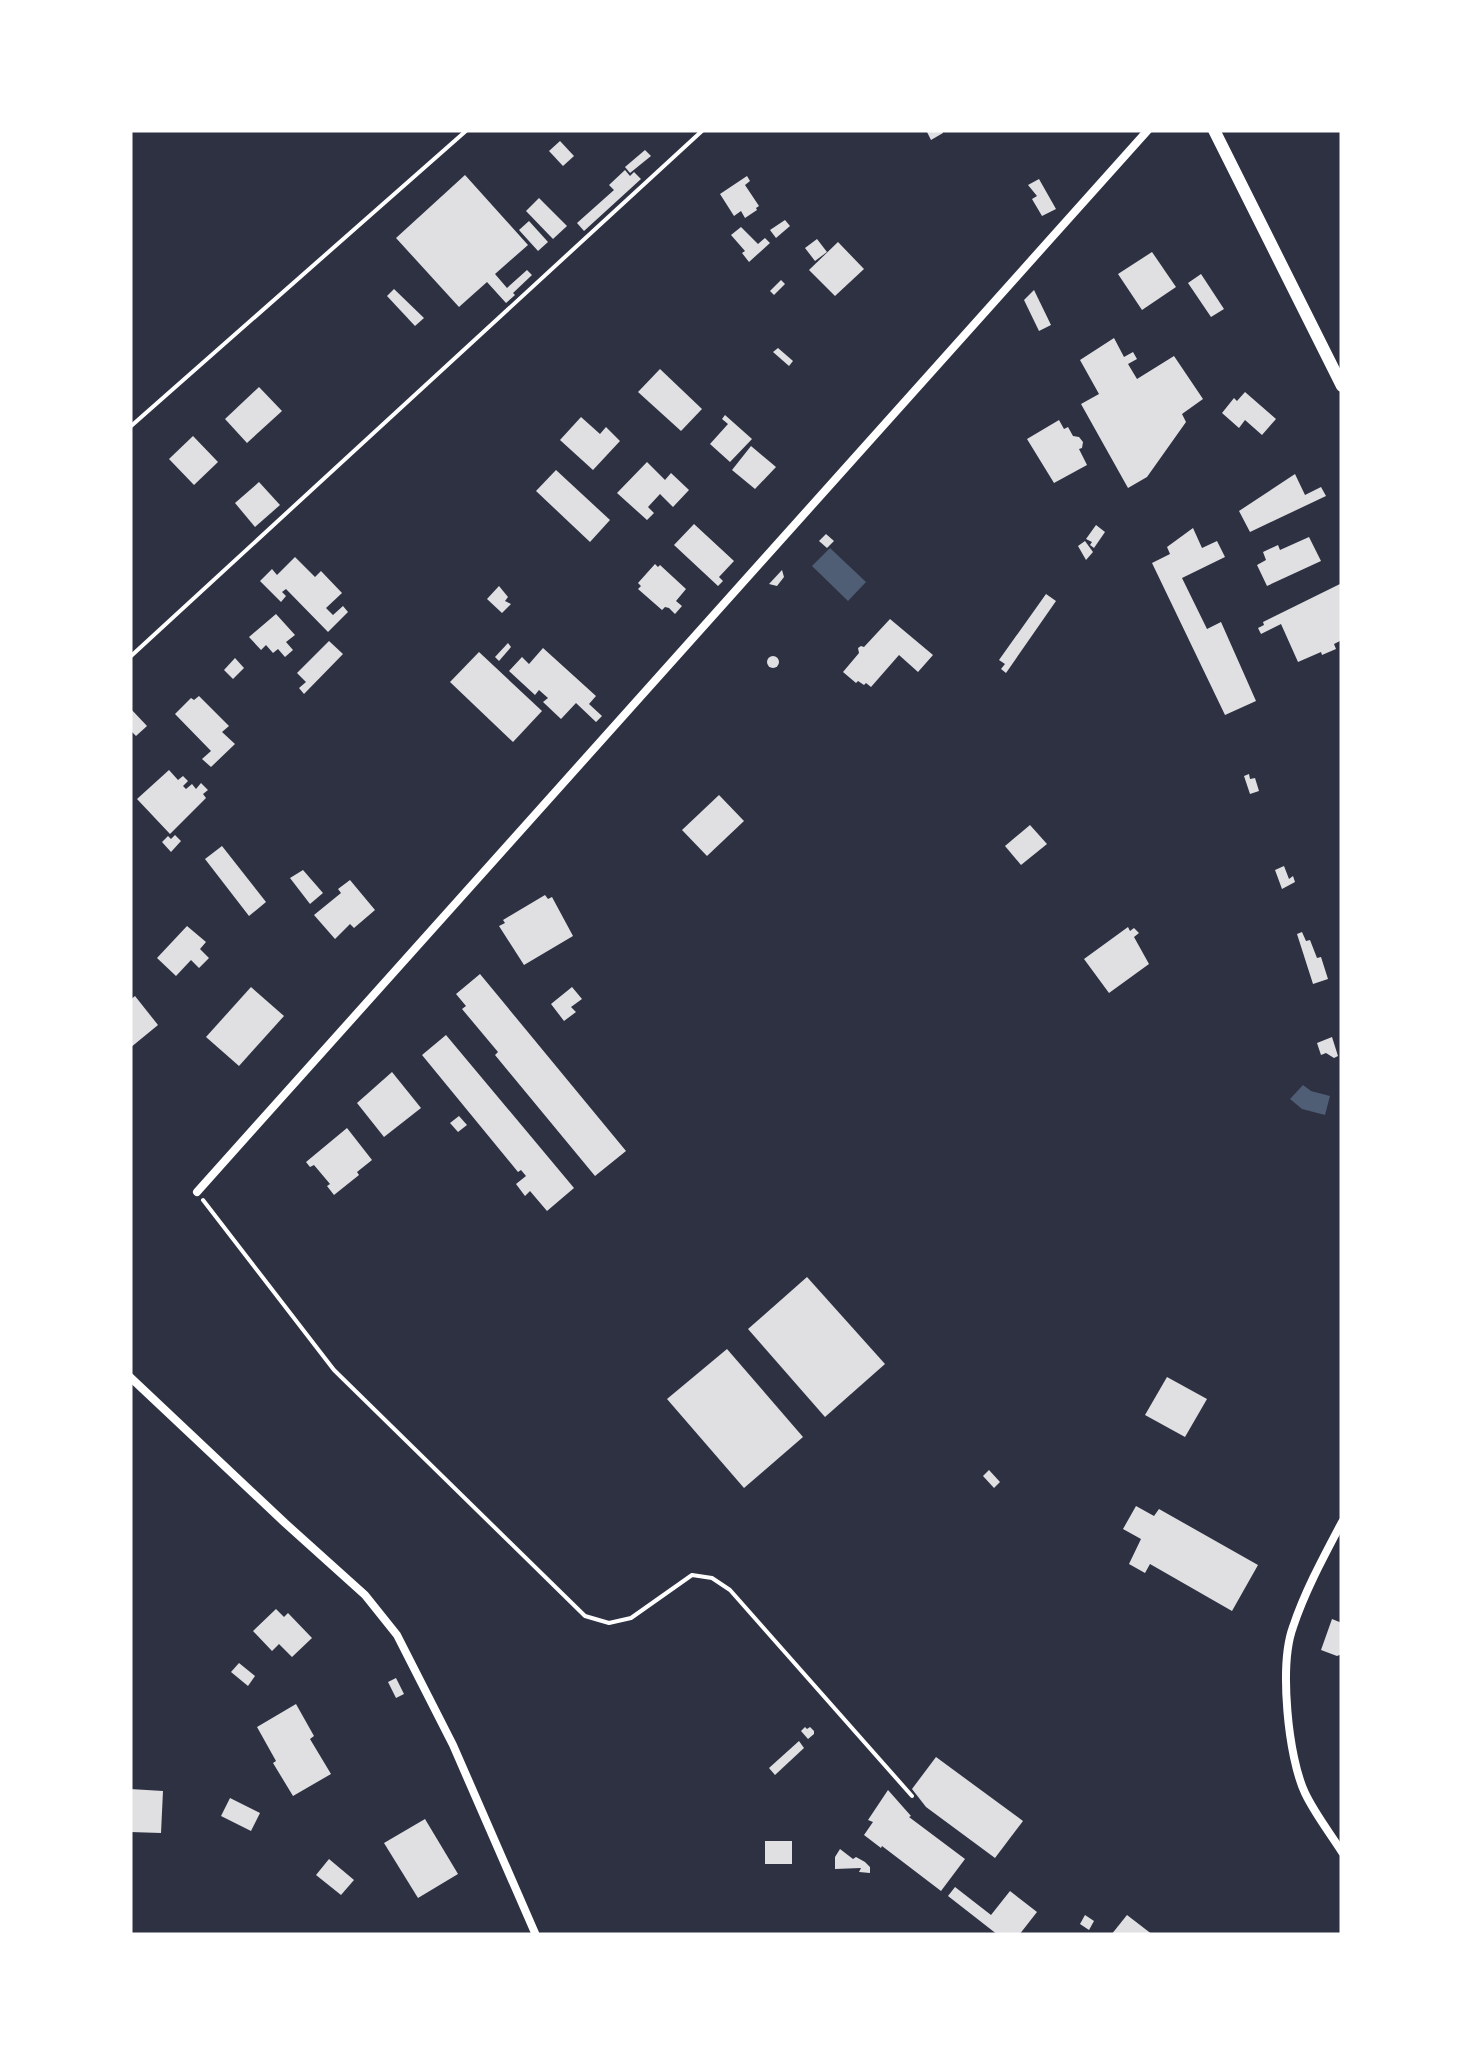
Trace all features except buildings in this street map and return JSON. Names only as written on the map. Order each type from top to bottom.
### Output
[{"type":"main road","points":[[1214,130],[1342,386]]},
{"type":"street","points":[[197,1192],[1148,130]]},
{"type":"street","points":[[130,1377],[366,1595],[397,1635],[453,1746],[534,1933]]},
{"type":"street","points":[[1342,1522],[1291,1630],[1286,1686],[1290,1742],[1305,1793],[1342,1852]]},
{"type":"lane","points":[[130,426],[467,130]]},
{"type":"lane","points":[[130,657],[703,130]]},
{"type":"path","points":[[197,1192],[334,1370],[585,1616],[609,1623],[631,1618],[692,1576],[712,1578],[730,1590],[912,1796]]},
{"type":"water","points":[[830,548],[866,582],[848,601],[812,566]]},
{"type":"water","points":[[1303,1085],[1330,1096],[1325,1115],[1302,1109],[1290,1099]]}]
